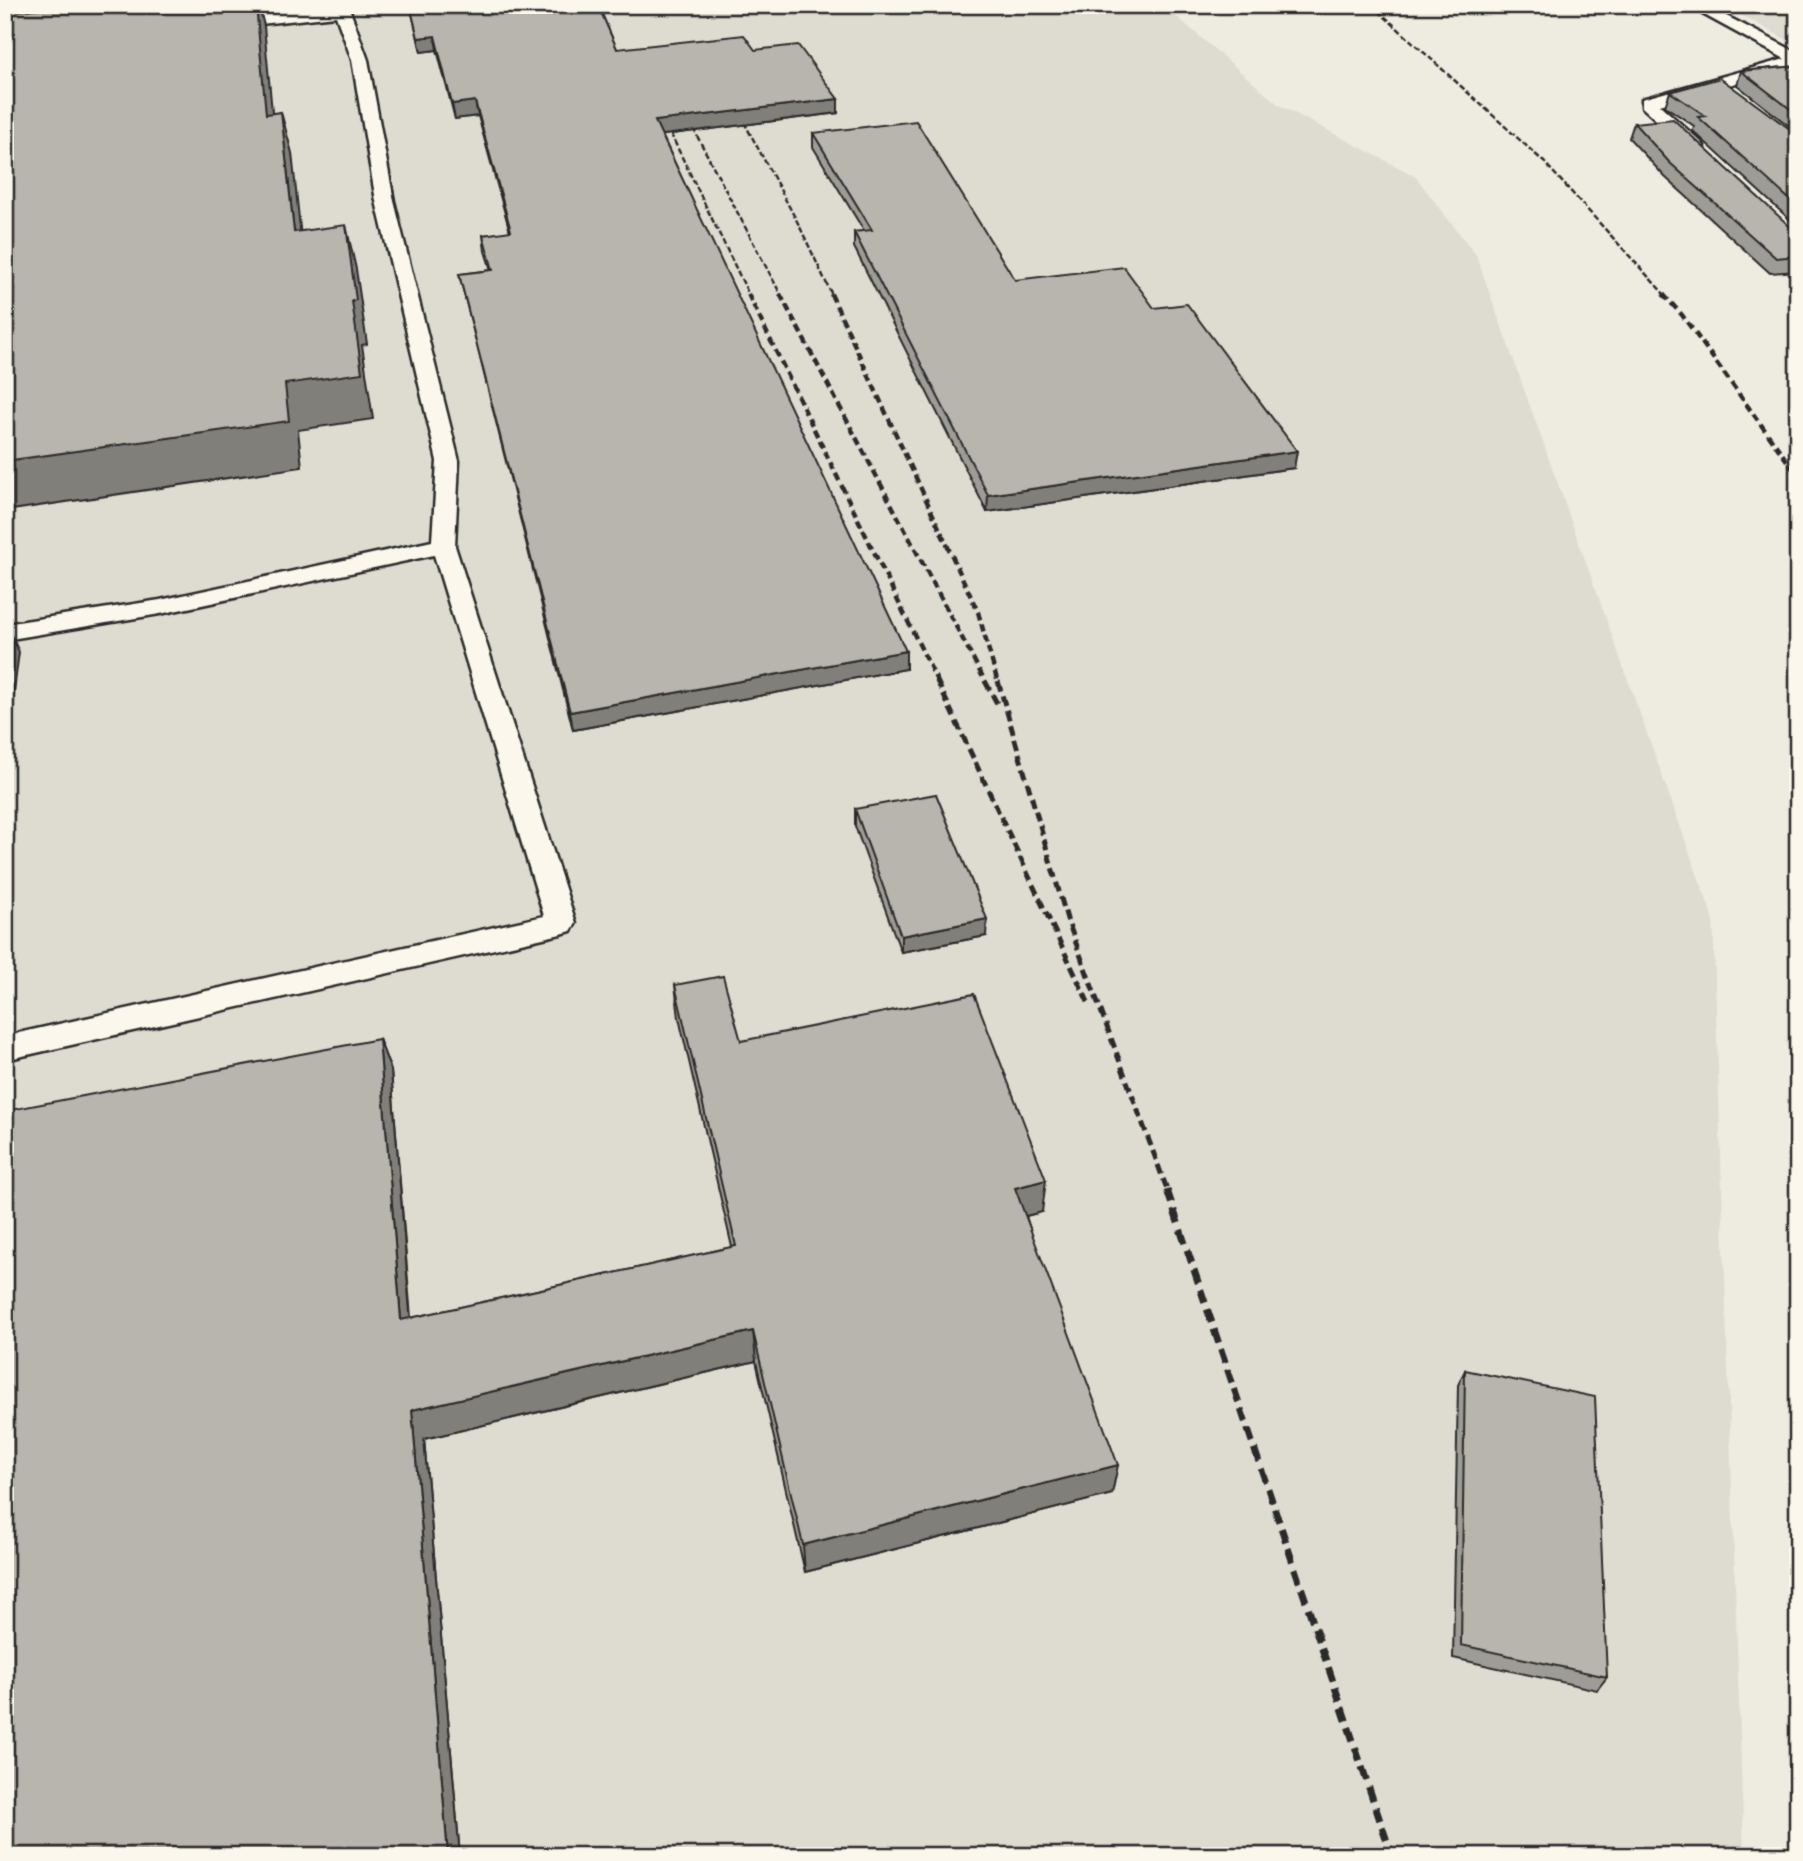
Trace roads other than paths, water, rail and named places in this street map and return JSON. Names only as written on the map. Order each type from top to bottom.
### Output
[{"type":"lane","points":[[1693,5],[1798,60]]},
{"type":"lane","points":[[5,1048],[561,923],[443,546],[448,461],[385,201],[360,60],[341,8],[207,24]]},
{"type":"lane","points":[[1708,158],[1648,103],[1798,60]]},
{"type":"lane","points":[[1718,82],[1738,98]]},
{"type":"lane","points":[[5,632],[160,607],[443,546]]},
{"type":"railway","points":[[1372,5],[1544,162],[1665,295]]},
{"type":"railway","points":[[736,107],[799,225],[832,295]]},
{"type":"railway","points":[[685,113],[781,295]]},
{"type":"railway","points":[[663,118],[749,295]]},
{"type":"railway","points":[[748,294],[938,683]]},
{"type":"railway","points":[[780,294],[986,683]]},
{"type":"railway","points":[[831,294],[978,612],[998,683]]},
{"type":"railway","points":[[1663,294],[1682,315],[1798,476]]},
{"type":"railway","points":[[937,681],[1089,1004]]},
{"type":"railway","points":[[985,681],[999,707]]},
{"type":"railway","points":[[998,681],[1067,919],[1168,1192]]},
{"type":"railway","points":[[1167,1190],[1392,1856]]}]
